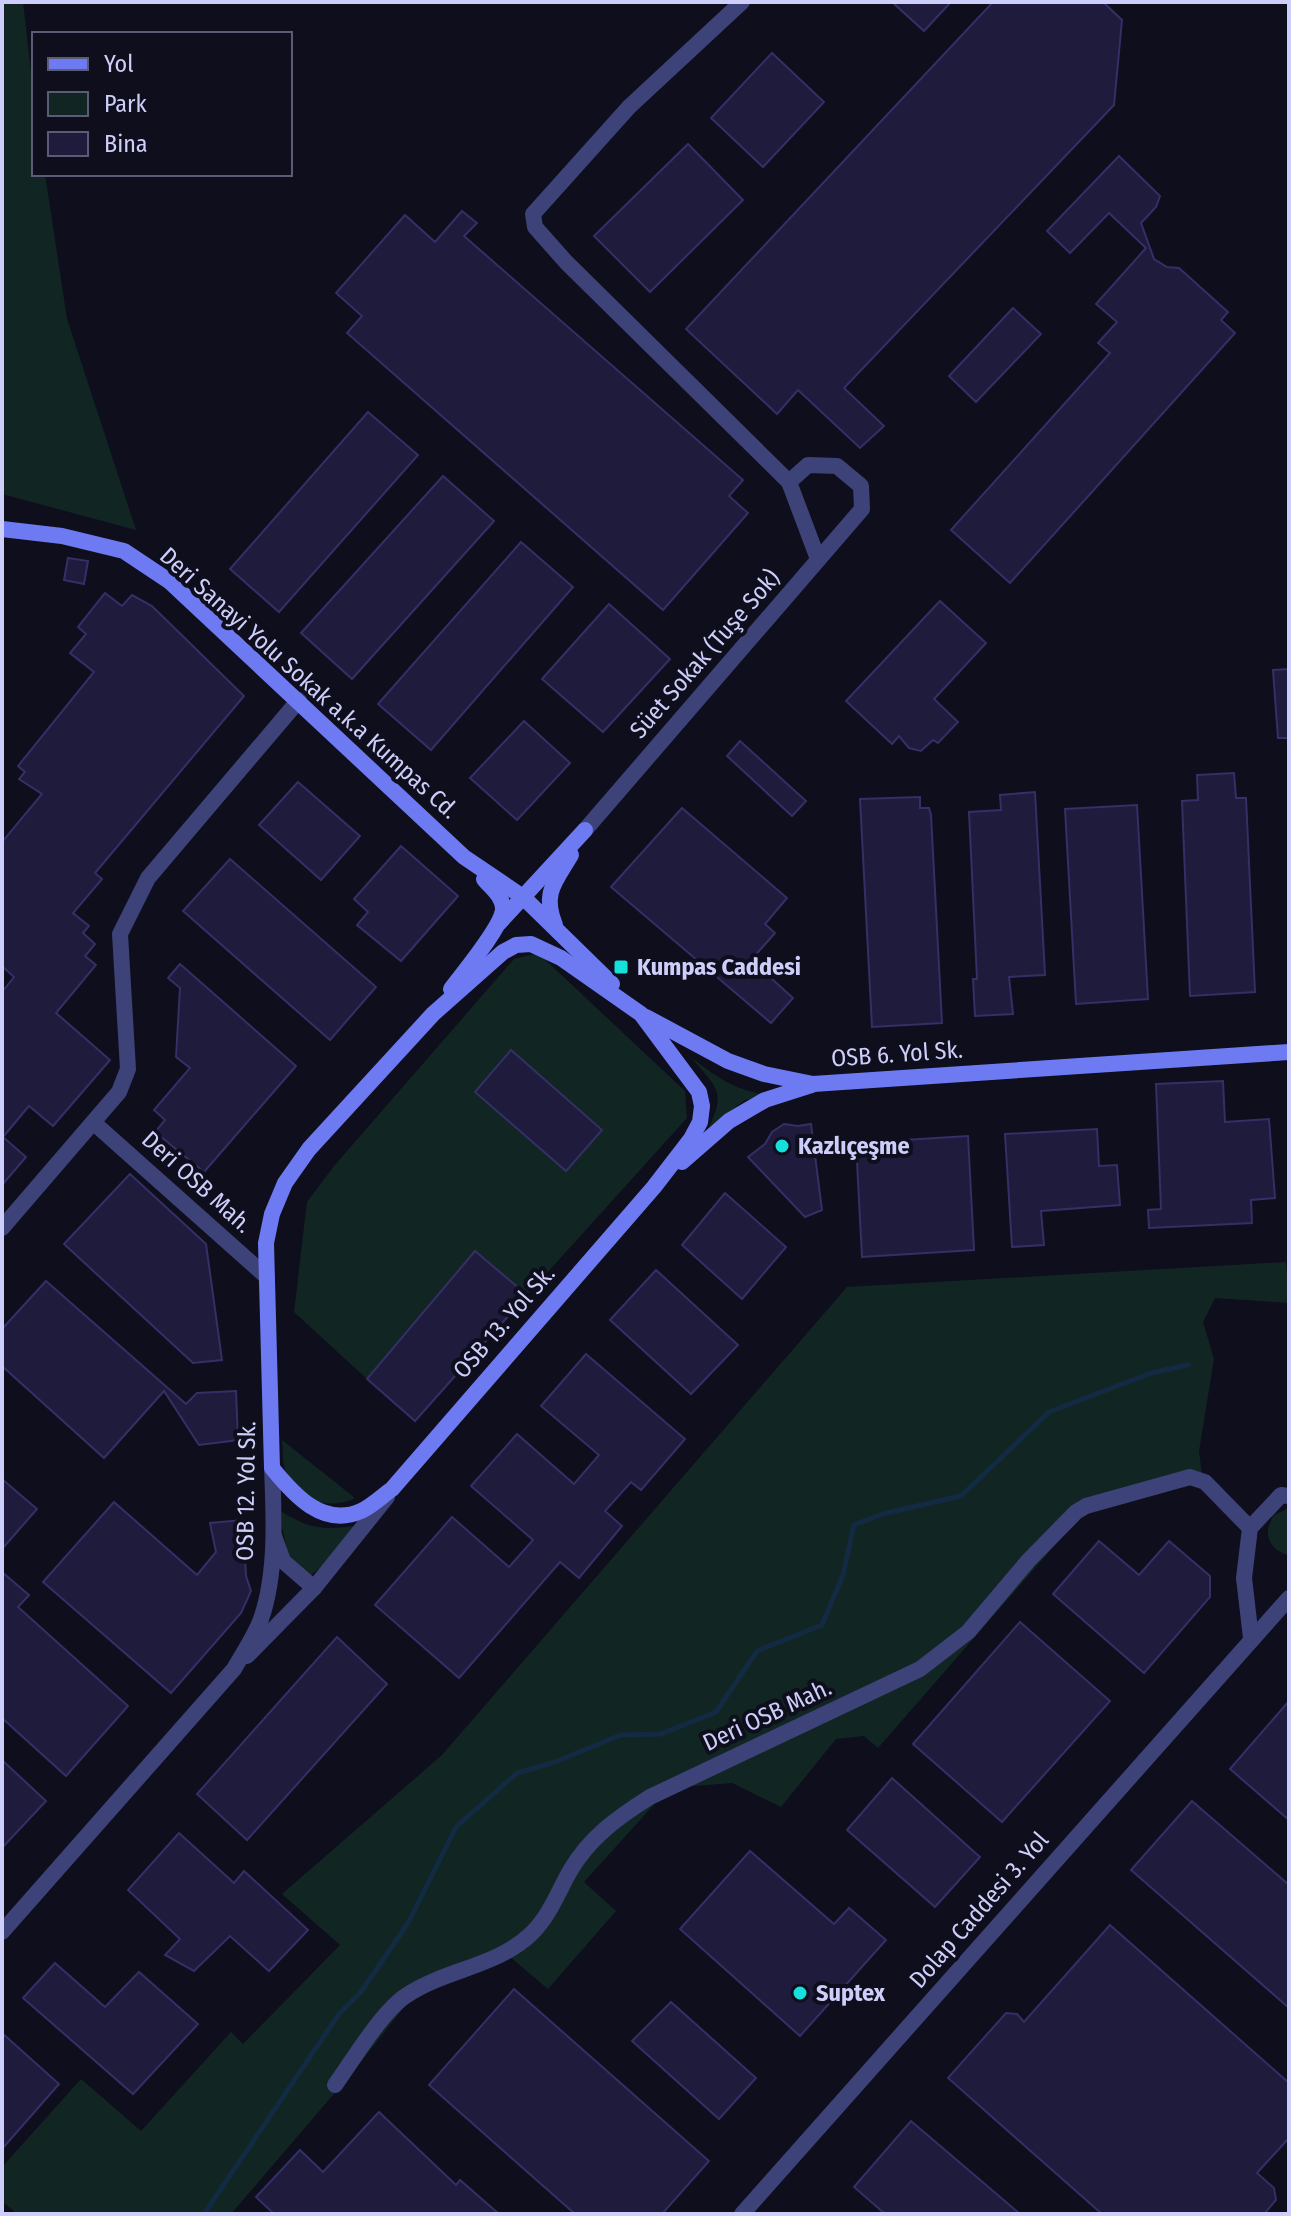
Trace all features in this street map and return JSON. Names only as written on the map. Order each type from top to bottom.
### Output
[{"type":"main road","name":"Deri Sanayi Yolu Sokak a.k.a Kumpas Cd.","points":[[2,529],[62,536],[124,551],[169,581],[464,857],[523,897],[558,930]]},
{"type":"main road","points":[[433,1014],[497,926],[585,830]]},
{"type":"main road","points":[[558,930],[549,909],[548,896],[585,830]]},
{"type":"main road","points":[[464,857],[500,897],[503,910],[497,926]]},
{"type":"main road","name":"OSB 6. Yol Sk.","points":[[558,930],[641,1014],[728,1061],[764,1074],[813,1084],[1289,1052]]},
{"type":"main road","points":[[433,1014],[503,952],[516,945],[531,944],[561,958],[641,1014],[691,1079],[699,1092],[702,1106],[700,1122],[691,1139],[654,1187]]},
{"type":"main road","name":"OSB 12. Yol Sk.","points":[[272,1468],[266,1243],[272,1214],[285,1183],[309,1149],[433,1014]]},
{"type":"main road","points":[[654,1187],[729,1121],[765,1100],[813,1084]]},
{"type":"main road","name":"OSB 13. Yol Sk.","points":[[272,1468],[294,1495],[329,1516],[360,1512],[392,1489],[654,1187]]},
{"type":"street","points":[[742,2],[629,107],[533,214],[535,227],[566,262],[789,482],[818,559]]},
{"type":"street","name":"Süet Sokak (Tuşe Sok)","points":[[585,830],[862,509],[861,486],[837,466],[808,465],[789,482]]},
{"type":"street","points":[[2,1228],[119,1092],[128,1069],[120,934],[148,878],[299,700]]},
{"type":"street","points":[[501,883],[527,886],[542,876]]},
{"type":"street","name":"Deri OSB Mah.","points":[[94,1123],[267,1277]]},
{"type":"street","name":"OSB 12. Yol Sk.","points":[[2,1932],[234,1669],[260,1621],[274,1536],[272,1468]]},
{"type":"street","name":"Deri OSB Mah.","points":[[335,2085],[403,1997],[493,1959],[531,1934],[546,1917],[571,1869],[587,1848],[622,1814],[663,1791],[920,1669],[968,1632],[1028,1561],[1076,1512],[1098,1501],[1190,1477],[1205,1482],[1250,1528]]},
{"type":"street","points":[[234,1669],[314,1588],[392,1489]]},
{"type":"street","points":[[1251,1638],[1244,1578],[1250,1528],[1281,1495],[1289,1496]]},
{"type":"street","points":[[274,1536],[283,1561],[314,1588]]},
{"type":"street","name":"Dolap Caddesi 3. Yol","points":[[742,2214],[1289,1598]]},
{"type":"green space","points":[[2,2],[23,2],[32,81],[32,176],[45,176],[67,319],[136,530],[2,494]]},
{"type":"green space","points":[[538,953],[685,1091],[687,1118],[527,1295],[475,1251],[367,1379],[294,1312],[307,1202],[334,1166],[514,959]]},
{"type":"green space","points":[[692,1058],[726,1082],[766,1095],[745,1100],[709,1127],[718,1097],[712,1083]]},
{"type":"green space","points":[[1286,1262],[1289,1303],[1215,1298],[1203,1322],[1214,1359],[1199,1451],[1203,1484],[1184,1477],[1090,1505],[878,1748],[864,1736],[836,1739],[781,1807],[732,1783],[669,1788],[584,1882],[616,1911],[548,1989],[509,1956],[415,1993],[356,2068],[231,2214],[17,2214],[2,2201],[2,2167],[81,2079],[141,2131],[231,2032],[243,2044],[340,1945],[282,1894],[442,1755],[847,1287]]},
{"type":"green space","points":[[282,1440],[355,1498],[335,1504],[325,1503],[315,1501],[298,1490],[285,1468]]},
{"type":"green space","points":[[1289,1508],[1289,1555],[1272,1545],[1268,1528],[1274,1515]]},
{"type":"green space","points":[[282,1512],[317,1527],[355,1526],[311,1575],[290,1562],[282,1528]]},
{"type":"building","points":[[892,2],[951,2],[924,31]]},
{"type":"building","points":[[993,2],[1103,2],[1122,20],[1114,105],[844,388],[884,426],[860,448],[798,390],[777,414],[686,329]]},
{"type":"building","points":[[772,53],[824,102],[763,167],[711,118]]},
{"type":"building","points":[[688,144],[743,200],[650,292],[594,236]]},
{"type":"building","points":[[1119,156],[1160,196],[1156,207],[1141,223],[1154,259],[1167,267],[1179,268],[1228,312],[1221,320],[1235,333],[1010,583],[951,530],[1110,353],[1098,343],[1117,322],[1096,304],[1146,248],[1109,213],[1070,253],[1047,231]]},
{"type":"building","points":[[462,211],[477,223],[464,236],[743,480],[729,496],[748,513],[663,610],[347,333],[362,316],[336,293],[405,215],[435,242]]},
{"type":"building","points":[[1013,308],[1041,334],[976,402],[949,376]]},
{"type":"building","points":[[368,412],[418,455],[279,612],[230,569]]},
{"type":"building","points":[[443,476],[494,521],[352,679],[301,633]]},
{"type":"building","points":[[521,542],[573,587],[431,750],[378,704]]},
{"type":"building","points":[[68,558],[88,561],[84,584],[64,580]]},
{"type":"building","points":[[105,593],[122,606],[132,595],[152,606],[244,696],[95,873],[102,879],[73,913],[89,926],[83,933],[95,944],[85,956],[96,965],[56,1013],[110,1060],[53,1126],[29,1106],[3,1137],[26,1157],[2,1185],[2,992],[14,977],[2,966],[2,842],[42,794],[19,779],[25,772],[18,766],[94,672],[70,653],[86,634],[78,627]]},
{"type":"building","points":[[940,601],[986,643],[934,699],[958,722],[938,743],[933,740],[921,751],[909,748],[899,736],[892,744],[846,701]]},
{"type":"building","points":[[609,604],[670,659],[603,732],[542,679]]},
{"type":"building","points":[[1289,669],[1289,738],[1278,738],[1273,670]]},
{"type":"building","points":[[524,721],[570,763],[517,820],[470,778]]},
{"type":"building","points":[[740,741],[806,801],[792,816],[727,756]]},
{"type":"building","points":[[1234,773],[1236,798],[1246,798],[1255,992],[1190,996],[1182,801],[1198,800],[1197,775]]},
{"type":"building","points":[[298,782],[360,836],[321,880],[259,825]]},
{"type":"building","points":[[1035,792],[1045,975],[1009,977],[1013,1014],[975,1016],[973,979],[977,979],[969,812],[1001,810],[1000,795]]},
{"type":"building","points":[[920,797],[920,808],[929,808],[931,815],[942,1023],[872,1027],[860,799]]},
{"type":"building","points":[[1137,805],[1148,999],[1076,1004],[1065,809]]},
{"type":"building","points":[[682,808],[787,898],[765,924],[775,933],[751,960],[793,998],[771,1023],[611,887]]},
{"type":"building","points":[[401,846],[458,896],[401,961],[357,925],[368,912],[354,899]]},
{"type":"building","points":[[230,859],[376,987],[330,1040],[183,911]]},
{"type":"building","points":[[180,964],[296,1066],[204,1172],[155,1132],[165,1120],[154,1110],[190,1068],[176,1057],[180,988],[168,978]]},
{"type":"building","points":[[511,1050],[602,1130],[566,1171],[475,1092]]},
{"type":"building","points":[[1223,1081],[1225,1122],[1269,1119],[1275,1198],[1251,1200],[1252,1223],[1149,1228],[1148,1210],[1161,1209],[1156,1084]]},
{"type":"building","points":[[784,1124],[811,1124],[822,1210],[805,1217],[748,1157]]},
{"type":"building","points":[[1097,1129],[1099,1166],[1117,1165],[1120,1205],[1041,1211],[1044,1245],[1012,1247],[1005,1134]]},
{"type":"building","points":[[968,1136],[974,1250],[862,1257],[856,1143]]},
{"type":"building","points":[[130,1174],[206,1244],[222,1360],[193,1363],[64,1244]]},
{"type":"building","points":[[725,1193],[786,1247],[742,1299],[682,1245]]},
{"type":"building","points":[[475,1251],[527,1295],[415,1421],[367,1379]]},
{"type":"building","points":[[656,1270],[738,1345],[691,1394],[610,1320]]},
{"type":"building","points":[[46,1281],[186,1404],[197,1393],[236,1391],[238,1440],[199,1445],[164,1391],[104,1458],[2,1366],[2,1329]]},
{"type":"building","points":[[586,1354],[685,1439],[641,1490],[631,1482],[605,1511],[622,1526],[579,1578],[560,1562],[459,1678],[375,1605],[452,1517],[509,1567],[533,1540],[471,1486],[517,1434],[574,1484],[599,1455],[541,1406]]},
{"type":"building","points":[[2,1479],[37,1509],[2,1549]]},
{"type":"building","points":[[114,1502],[197,1575],[216,1552],[210,1523],[243,1520],[246,1576],[251,1591],[241,1613],[171,1693],[43,1582]]},
{"type":"building","points":[[1099,1541],[1139,1575],[1169,1541],[1210,1576],[1210,1597],[1144,1673],[1053,1594]]},
{"type":"building","points":[[2,1572],[29,1595],[18,1607],[128,1706],[66,1776],[2,1718]]},
{"type":"building","points":[[1020,1622],[1110,1701],[1002,1822],[913,1744]]},
{"type":"building","points":[[337,1637],[387,1684],[247,1840],[197,1794]]},
{"type":"building","points":[[1289,1701],[1289,1820],[1230,1769]]},
{"type":"building","points":[[2,1760],[46,1801],[2,1848]]},
{"type":"building","points":[[892,1778],[980,1857],[935,1907],[847,1830]]},
{"type":"building","points":[[1192,1801],[1289,1885],[1289,2008],[1131,1870]]},
{"type":"building","points":[[179,1833],[234,1883],[244,1871],[308,1930],[269,1971],[230,1936],[194,1971],[165,1955],[180,1939],[128,1890]]},
{"type":"building","points":[[750,1851],[834,1924],[849,1908],[886,1940],[800,2036],[680,1929]]},
{"type":"building","points":[[1110,1925],[1289,2083],[1289,2138],[1257,2173],[1274,2188],[1276,2200],[1264,2214],[1102,2214],[948,2078],[1006,2013],[1017,2014],[1024,2022]]},
{"type":"building","points":[[55,1963],[105,2007],[139,1972],[198,2024],[133,2094],[23,1998]]},
{"type":"building","points":[[514,1989],[709,2161],[662,2214],[575,2214],[429,2085]]},
{"type":"building","points":[[671,2002],[756,2078],[719,2119],[632,2041]]},
{"type":"building","points":[[2,2033],[59,2084],[2,2149]]},
{"type":"building","points":[[379,2112],[456,2185],[460,2180],[499,2214],[274,2214],[256,2197],[300,2150],[323,2172]]},
{"type":"building","points":[[911,2121],[1020,2214],[885,2214],[854,2187]]},
{"type":"waterway","points":[[204,2214],[339,2014],[361,1992],[408,1923],[456,1827],[517,1773],[552,1763],[621,1735],[661,1734],[716,1712],[757,1651],[822,1625],[843,1575],[854,1525],[882,1514],[961,1496],[1049,1412],[1151,1373],[1188,1365]]},
{"type":"place","name":"Kumpas Caddesi","points":[[621,967]]},
{"type":"place","name":"Kazlıçeşme","points":[[782,1146]]},
{"type":"place","name":"Suptex","points":[[800,1993]]}]
